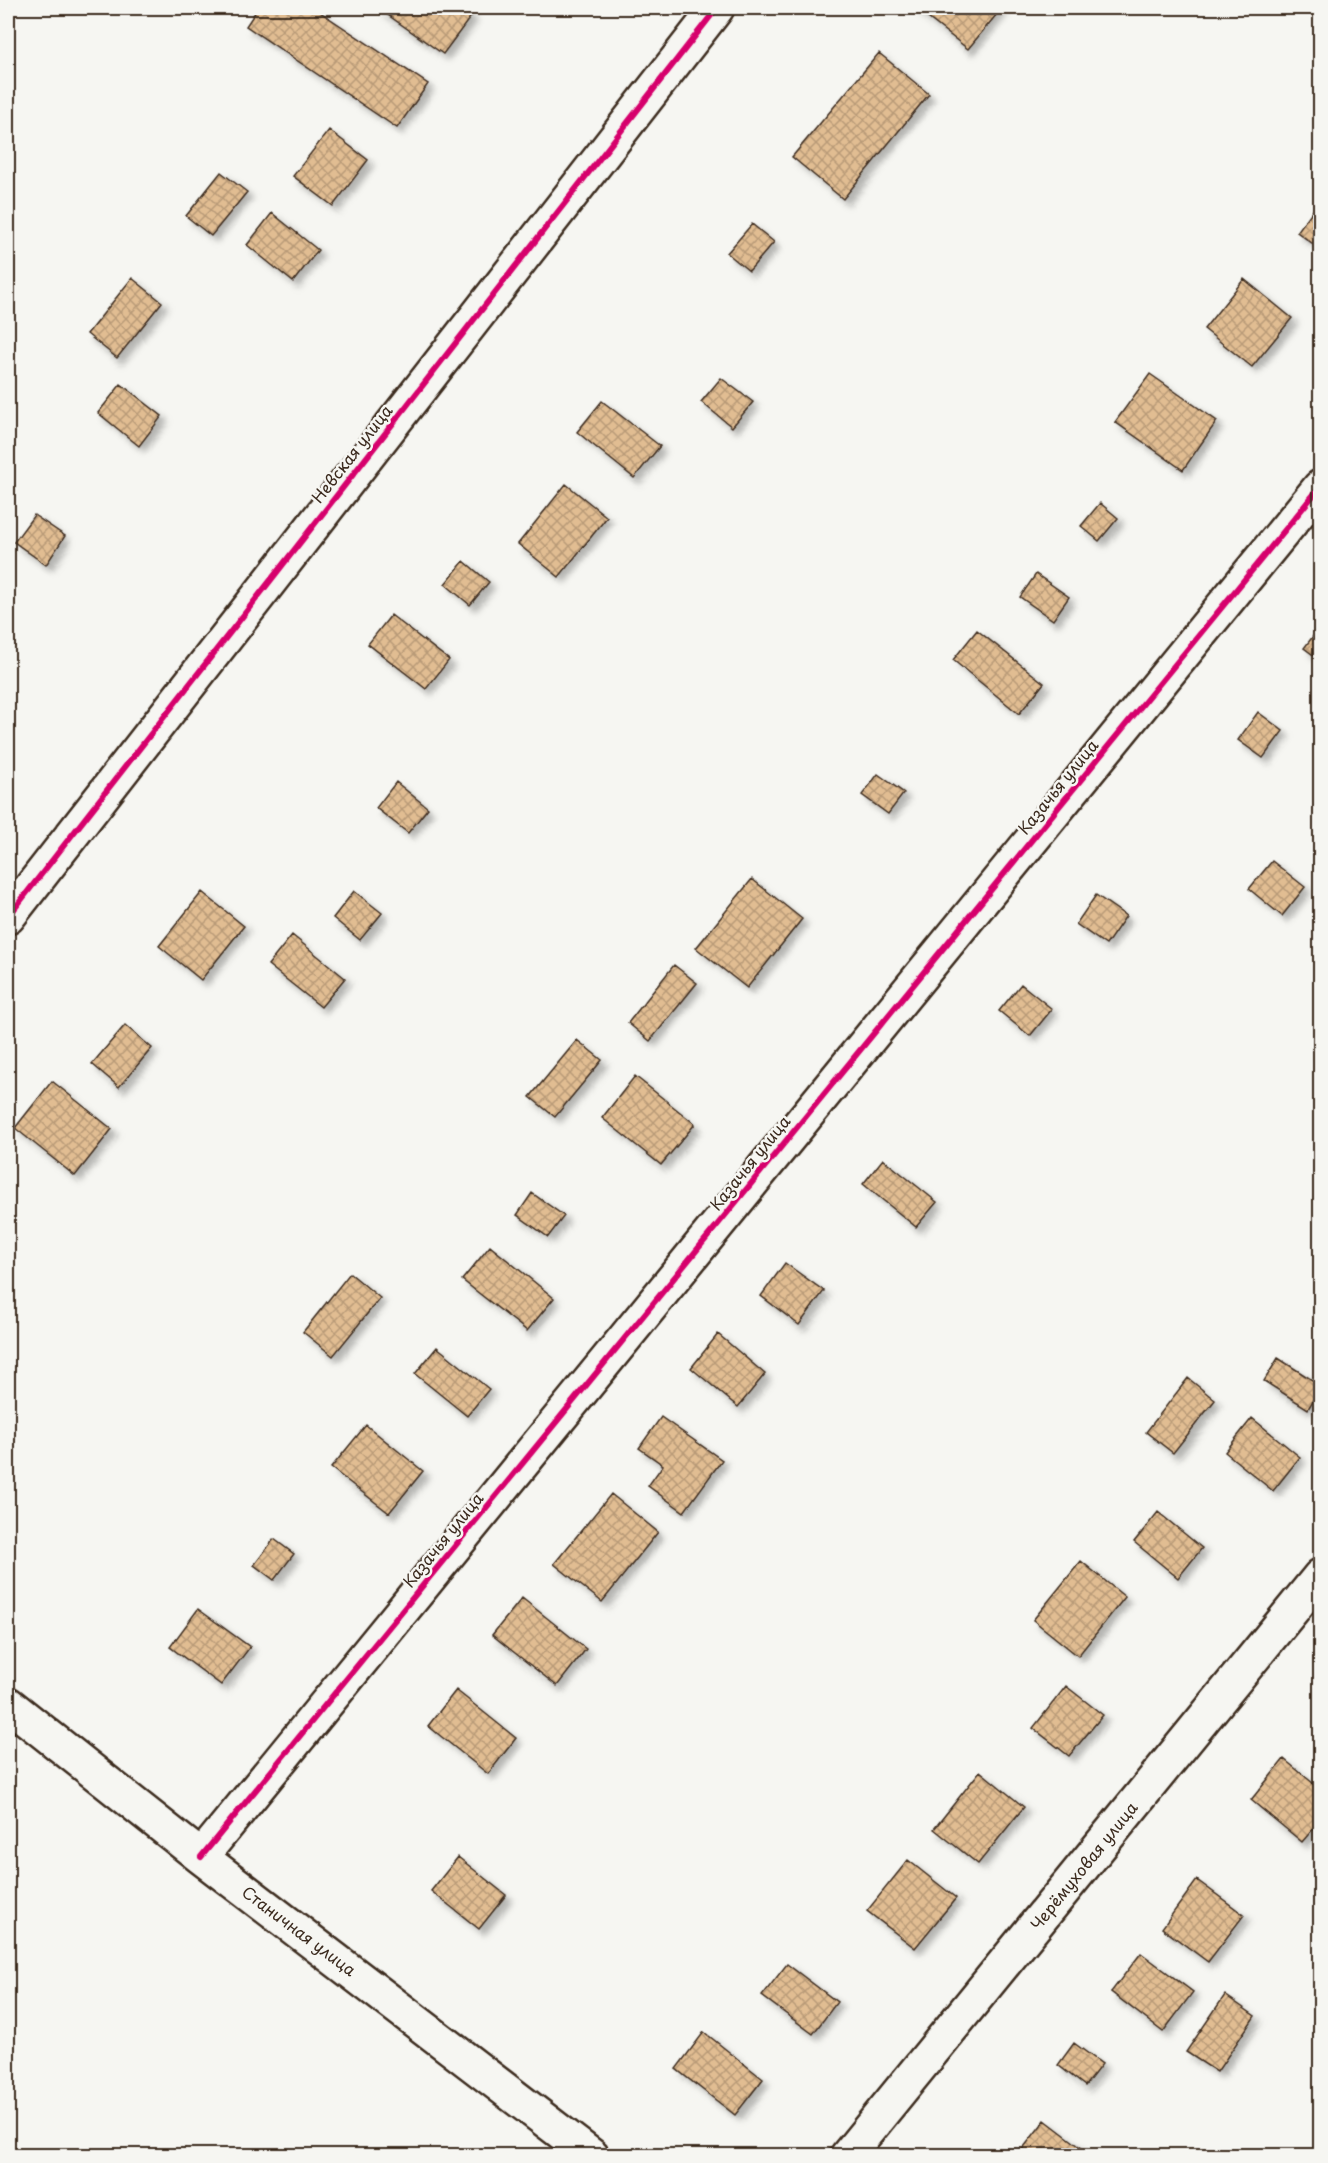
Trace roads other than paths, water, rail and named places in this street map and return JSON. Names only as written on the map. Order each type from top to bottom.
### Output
[{"type":"street","name":"Невская улица","points":[[8,917],[717,8]]},
{"type":"street","name":"Казачья улица","points":[[201,1857],[1320,487]]},
{"type":"street","name":"Черёмуховая улица","points":[[847,2156],[1320,1576]]},
{"type":"street","name":"Станичная улица","points":[[8,1704],[201,1857],[592,2156]]}]
